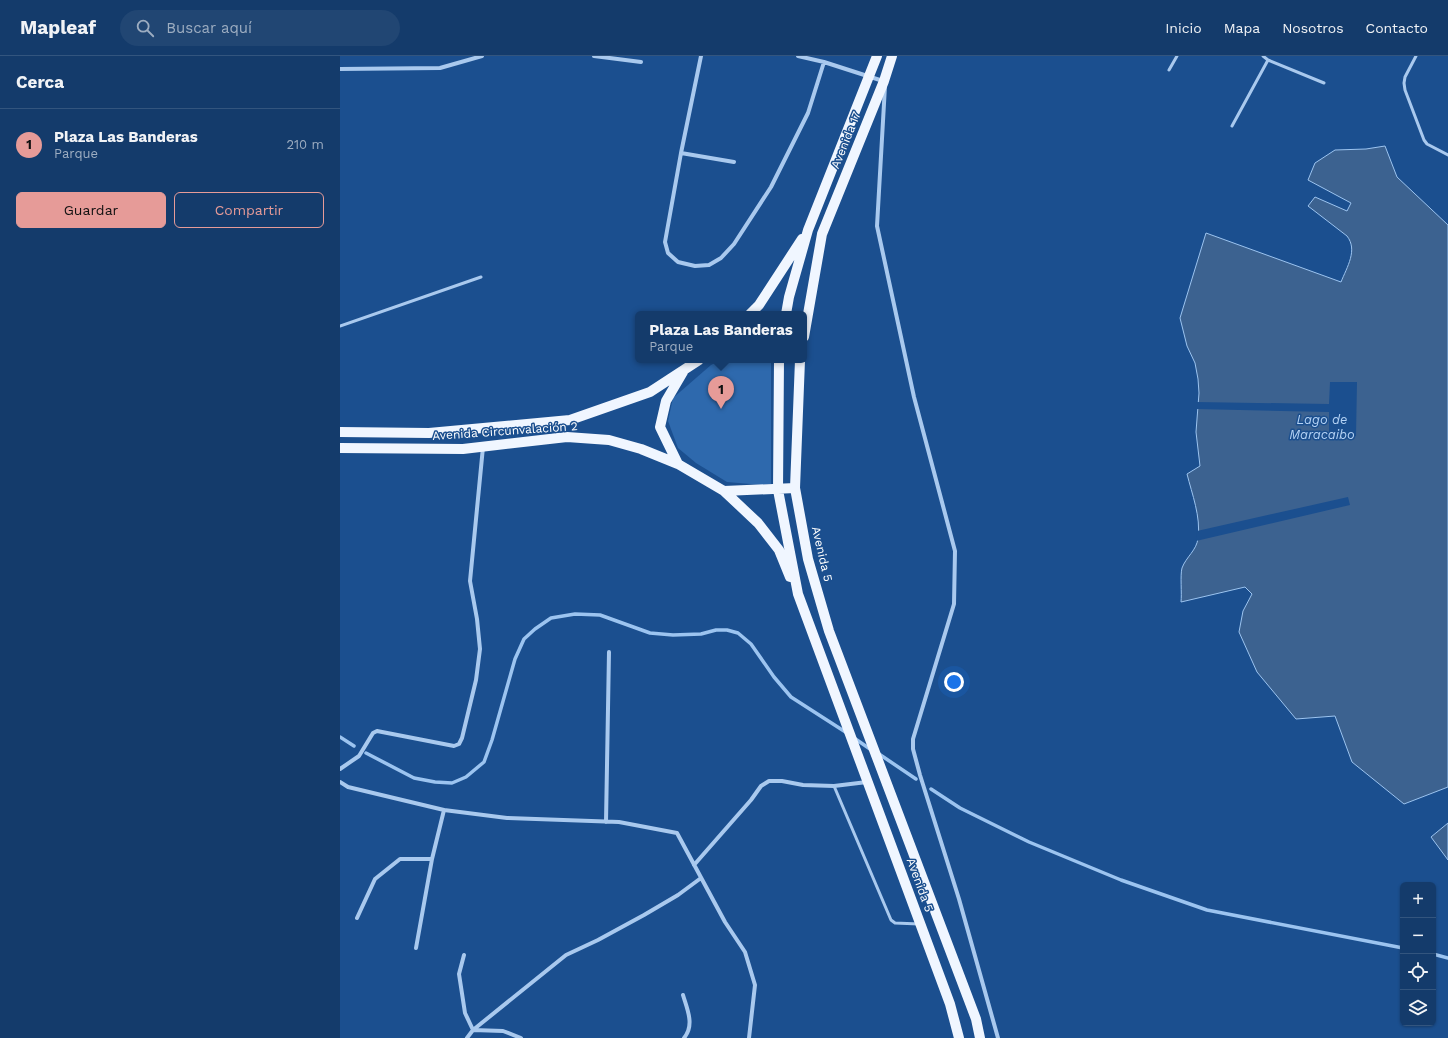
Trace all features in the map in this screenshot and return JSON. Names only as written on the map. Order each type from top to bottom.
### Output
[{"type":"main road","name":"Avenida 17","points":[[808,230],[877,56]]},
{"type":"main road","name":"Avenida 17","points":[[807,320],[822,234],[884,81],[892,56]]},
{"type":"main road","points":[[753,311],[759,305],[808,230]]},
{"type":"main road","points":[[787,311],[808,230]]},
{"type":"main road","name":"Avenida Circunvalación 2","points":[[340,432],[429,433],[570,420],[650,392],[694,363]]},
{"type":"main road","points":[[779,363],[778,490],[798,594]]},
{"type":"main road","name":"Avenida 5","points":[[798,363],[795,488],[808,559],[829,631],[976,1019],[980,1038]]},
{"type":"main road","points":[[678,464],[660,427],[666,401],[684,370]]},
{"type":"main road","name":"Avenida Circunvalación 2","points":[[340,448],[463,449],[567,437],[609,440],[641,449],[678,464],[724,491],[758,523],[779,550],[798,594]]},
{"type":"main road","points":[[724,491],[778,490],[795,488]]},
{"type":"main road","name":"Avenida 5","points":[[798,594],[950,1004],[959,1038]]},
{"type":"street","points":[[340,69],[440,68],[482,56]]},
{"type":"street","points":[[594,56],[641,62]]},
{"type":"street","points":[[701,56],[681,153],[665,242],[668,253],[678,262],[695,266],[709,265],[721,258],[734,244],[771,187],[808,113],[824,62]]},
{"type":"street","points":[[798,56],[824,62],[884,81],[886,89],[877,226],[914,397],[955,551],[954,604],[912,739],[913,749],[920,776],[959,899],[998,1038]]},
{"type":"street","points":[[681,153],[734,162]]},
{"type":"street","points":[[340,768],[359,756],[373,734],[377,731],[454,746],[459,744],[462,738],[476,680],[480,649],[477,619],[470,581],[483,447]]},
{"type":"street","points":[[606,822],[609,652]]},
{"type":"street","points":[[694,865],[751,800],[761,786],[769,781],[782,781],[803,785],[834,786],[868,782]]},
{"type":"street","points":[[340,782],[348,787],[444,810],[507,818],[619,822],[677,833],[725,922],[745,952],[755,985],[749,1038]]},
{"type":"street","points":[[416,948],[432,859],[444,810]]},
{"type":"street","points":[[357,918],[374,879],[400,859],[432,859]]},
{"type":"street","points":[[468,1038],[473,1030],[566,955],[598,940],[644,915],[678,895],[701,878]]},
{"type":"street","points":[[464,955],[459,974],[465,1013],[473,1030]]},
{"type":"street","points":[[683,995],[690,1021],[684,1038]]},
{"type":"street","points":[[473,1030],[503,1031],[521,1038]]},
{"type":"lane","points":[[1169,70],[1177,56]]},
{"type":"lane","points":[[1263,56],[1268,60],[1324,83]]},
{"type":"lane","points":[[1416,56],[1405,77],[1405,90],[1424,140],[1427,144],[1448,155]]},
{"type":"lane","points":[[1232,126],[1268,60]]},
{"type":"lane","points":[[340,326],[481,277]]},
{"type":"lane","points":[[834,786],[891,920],[895,923],[920,924]]},
{"type":"shaded area","points":[[715,363],[771,363],[771,484],[762,485],[727,482],[696,463],[678,448],[668,421],[673,398]]},
{"type":"water","name":"Lago de Maracaibo","points":[[1385,146],[1397,177],[1448,225],[1448,787],[1404,804],[1352,762],[1335,716],[1296,719],[1257,672],[1239,632],[1243,611],[1252,594],[1245,587],[1181,602],[1182,568],[1196,546],[1199,530],[1196,506],[1187,474],[1200,466],[1196,432],[1199,393],[1198,379],[1195,363],[1187,346],[1180,318],[1206,233],[1341,282],[1352,253],[1350,241],[1347,236],[1308,206],[1315,197],[1347,211],[1351,203],[1308,180],[1315,163],[1335,150],[1366,149]]},
{"type":"water","points":[[1448,823],[1448,860],[1431,837]]},
{"type":"pier","points":[[1330,382],[1357,382],[1356,436],[1329,435],[1329,412],[1196,409],[1196,402],[1329,404]]},
{"type":"pier","points":[[1348,497],[1350,505],[1196,541],[1197,531]]},
{"type":"waterway","points":[[366,753],[414,778],[435,782],[452,783],[466,777],[484,762],[492,740],[515,659],[524,639],[551,618],[575,614],[600,615],[650,633],[673,635],[701,634],[716,630],[727,630],[738,633],[751,644],[774,677],[791,697],[847,733]]},
{"type":"waterway","points":[[340,737],[354,746]]},
{"type":"waterway","points":[[854,738],[870,749]]},
{"type":"waterway","points":[[879,754],[916,779]]},
{"type":"waterway","points":[[931,789],[960,808],[1029,842],[1121,880],[1207,910],[1400,947]]},
{"type":"waterway","points":[[1436,955],[1448,958]]},
{"type":"place","name":"Plaza Las Banderas","points":[[721,409]]}]
